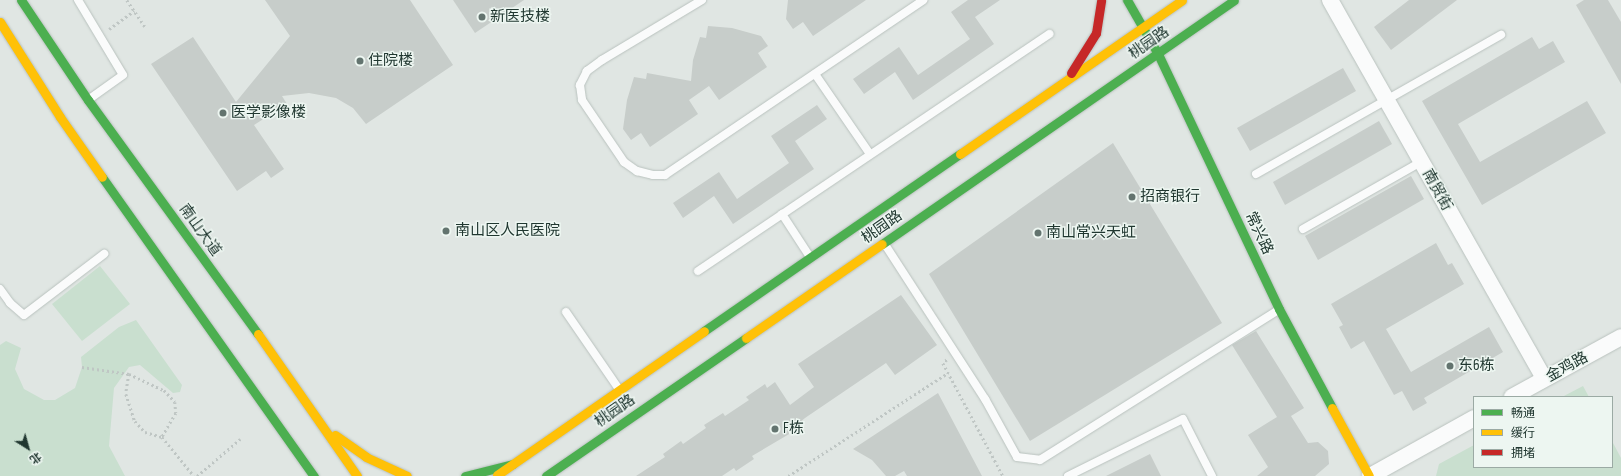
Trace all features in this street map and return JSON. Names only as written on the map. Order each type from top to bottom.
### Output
[{"type":"main road","name":"南山大道","points":[[21,0],[88,100],[236,303],[358,476]]},
{"type":"main road","points":[[1065,83],[1096,33],[1101,0]]},
{"type":"main road","name":"常兴路","points":[[1127,0],[1158,54],[1279,309],[1370,476]]},
{"type":"main road","name":"桃园路","points":[[496,476],[810,257],[1143,29],[1182,0]]},
{"type":"main road","name":"桃园路","points":[[546,476],[1234,0]]},
{"type":"main road","points":[[0,22],[64,124],[314,476]]},
{"type":"main road","points":[[316,418],[366,457],[407,476]]},
{"type":"main road","points":[[287,439],[301,476]]},
{"type":"main road","points":[[465,476],[513,464]]},
{"type":"street","name":"南贸街","points":[[1330,0],[1544,379]]},
{"type":"street","name":"金鸡路","points":[[1514,396],[1621,337]]},
{"type":"street","points":[[1370,476],[1473,419]]},
{"type":"lane","points":[[78,0],[124,75],[88,100]]},
{"type":"lane","points":[[702,0],[602,60],[588,71],[580,85],[582,100],[624,162],[637,171],[653,175],[665,175],[923,0]]},
{"type":"lane","points":[[698,271],[1049,34]]},
{"type":"lane","points":[[1256,174],[1502,35]]},
{"type":"lane","points":[[815,74],[870,154]]},
{"type":"lane","points":[[1303,229],[1421,162]]},
{"type":"lane","points":[[782,214],[810,257]]},
{"type":"lane","points":[[883,243],[956,354],[1017,457],[1040,460],[1279,309]]},
{"type":"lane","points":[[0,289],[10,303],[24,315],[104,254]]},
{"type":"lane","points":[[566,312],[619,390]]},
{"type":"lane","points":[[1068,476],[1183,419],[1212,476]]},
{"type":"path","points":[[127,0],[145,27]]},
{"type":"path","points":[[100,35],[134,11]]},
{"type":"path","points":[[956,354],[943,363],[1003,476]]},
{"type":"path","points":[[82,367],[130,374],[164,390],[175,402],[176,413],[162,436]]},
{"type":"path","points":[[788,476],[948,373]]},
{"type":"path","points":[[130,374],[126,394],[135,421],[145,432],[162,436],[195,476],[240,438]]},
{"type":"green space","points":[[100,266],[130,304],[82,341],[52,304]]},
{"type":"green space","points":[[136,320],[182,385],[180,392],[173,393],[140,365],[129,367],[114,388],[109,446],[125,476],[0,476],[0,345],[6,341],[21,348],[15,369],[24,389],[44,400],[55,400],[75,388],[82,367],[81,357],[119,327]]},
{"type":"green space","points":[[1583,386],[1588,396],[1564,396]]},
{"type":"green space","points":[[1613,443],[1621,458],[1621,476],[1436,476],[1439,464],[1473,446],[1473,468],[1613,468]]},
{"type":"building","name":"住院楼","points":[[265,0],[410,0],[453,65],[366,124],[353,108],[336,98],[309,93],[282,96],[287,104],[254,125],[284,169],[271,178],[266,171],[237,191],[151,64],[193,37],[236,102],[290,36]]},
{"type":"building","name":"新医技楼","points":[[453,0],[524,0],[475,33]]},
{"type":"building","points":[[788,0],[866,0],[813,36],[803,22],[793,29],[786,19]]},
{"type":"building","points":[[968,0],[1000,0],[975,17],[994,44],[913,100],[895,72],[864,94],[853,79],[899,47],[918,75],[970,39],[951,12]]},
{"type":"building","points":[[1409,0],[1457,0],[1391,50],[1374,27]]},
{"type":"building","points":[[1584,0],[1608,0],[1621,22],[1621,84],[1576,5]]},
{"type":"building","points":[[708,26],[732,28],[761,36],[768,46],[758,53],[767,67],[719,100],[709,86],[689,100],[698,114],[650,147],[641,133],[631,140],[623,129],[627,100],[634,77],[646,79],[647,73],[691,81],[693,60],[700,37],[706,38]]},
{"type":"building","points":[[1532,37],[1539,49],[1553,41],[1565,62],[1458,124],[1480,162],[1587,101],[1606,133],[1482,205],[1422,101]]},
{"type":"building","points":[[1343,68],[1356,91],[1250,151],[1237,128]]},
{"type":"building","points":[[817,105],[827,119],[795,141],[814,169],[733,224],[714,196],[683,218],[673,203],[719,172],[737,199],[789,163],[771,136]]},
{"type":"building","points":[[1379,121],[1392,144],[1285,205],[1273,182]]},
{"type":"building","points":[[1113,143],[1222,323],[1030,441],[929,274]]},
{"type":"building","points":[[1411,176],[1424,199],[1318,260],[1305,236]]},
{"type":"building","points":[[1436,243],[1448,265],[1452,263],[1464,284],[1386,329],[1411,372],[1489,327],[1503,352],[1424,398],[1427,403],[1413,411],[1402,391],[1394,395],[1364,341],[1351,349],[1339,327],[1343,325],[1331,304]]},
{"type":"building","points":[[901,295],[937,345],[895,375],[886,363],[805,418],[794,427],[796,430],[752,456],[754,459],[736,471],[734,468],[722,476],[636,476],[665,457],[663,454],[681,441],[683,444],[706,428],[704,425],[723,413],[725,416],[749,400],[746,397],[765,384],[767,388],[775,382],[790,405],[814,387],[798,364]]},
{"type":"building","points":[[1256,331],[1304,408],[1291,416],[1308,443],[1318,442],[1328,451],[1329,464],[1315,476],[1257,476],[1268,467],[1248,435],[1277,417],[1232,345]]},
{"type":"building","points":[[938,393],[982,476],[907,476],[904,471],[895,476],[886,476],[872,460],[853,449]]},
{"type":"building","points":[[1150,454],[1161,476],[1106,476]]},
{"type":"traffic: fast","points":[[21,0],[88,100],[258,334]]},
{"type":"traffic: fast","points":[[1127,0],[1158,54],[1279,309],[1332,408]]},
{"type":"traffic: fast","points":[[882,244],[1234,0]]},
{"type":"traffic: fast","points":[[704,331],[960,154]]},
{"type":"traffic: fast","points":[[102,177],[314,476]]},
{"type":"traffic: fast","points":[[546,476],[746,338]]},
{"type":"traffic: fast","points":[[465,476],[513,464]]},
{"type":"traffic: slow","points":[[960,154],[1182,0]]},
{"type":"traffic: slow","points":[[0,22],[60,117],[102,177]]},
{"type":"traffic: slow","points":[[746,338],[882,244]]},
{"type":"traffic: slow","points":[[497,475],[704,331]]},
{"type":"traffic: slow","points":[[258,334],[357,476]]},
{"type":"traffic: slow","points":[[1332,408],[1369,476]]},
{"type":"traffic: slow","points":[[335,435],[366,457],[407,476]]},
{"type":"traffic: jam","points":[[1071,73],[1096,33],[1101,0]]},
{"type":"place","name":"新医技楼","points":[[482,17]]},
{"type":"place","name":"住院楼","points":[[360,61]]},
{"type":"place","name":"医学影像楼","points":[[223,113]]},
{"type":"place","name":"招商银行","points":[[1132,197]]},
{"type":"place","name":"南山区人民医院","points":[[446,231]]},
{"type":"place","name":"南山常兴天虹","points":[[1038,233]]},
{"type":"place","name":"东6栋","points":[[1450,366]]},
{"type":"place","name":"F栋","points":[[775,429]]}]
